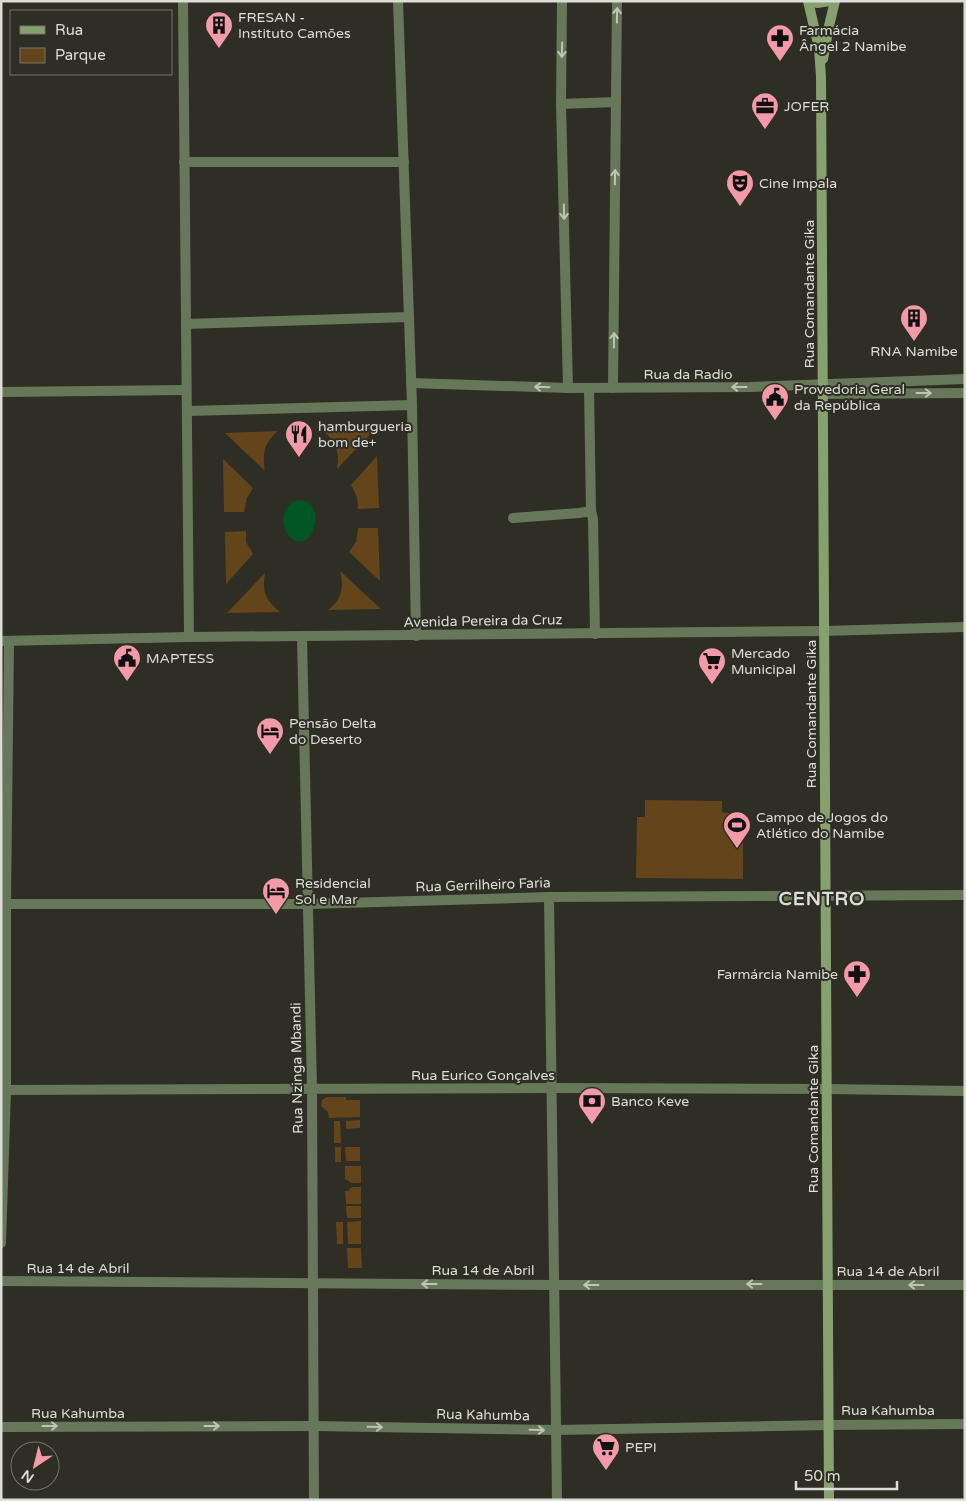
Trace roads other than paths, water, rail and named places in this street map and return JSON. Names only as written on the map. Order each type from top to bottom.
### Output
[{"type":"street","points":[[183,1],[189,638]]},
{"type":"street","points":[[398,1],[412,405],[416,636]]},
{"type":"street","points":[[562,1],[561,104],[568,388]]},
{"type":"street","points":[[613,388],[617,1]]},
{"type":"street","points":[[810,1],[817,3],[830,1]]},
{"type":"street","name":"Rua Comandante Gika","points":[[810,1],[821,77],[829,1500]]},
{"type":"street","name":"Rua Comandante Gika","points":[[821,77],[825,46],[835,1]]},
{"type":"street","points":[[561,104],[616,102]]},
{"type":"street","points":[[184,162],[404,162]]},
{"type":"street","points":[[186,324],[409,318]]},
{"type":"street","name":"Rua da Radio","points":[[823,388],[965,378]]},
{"type":"street","name":"Rua da Radio","points":[[411,383],[568,388],[823,388],[965,393]]},
{"type":"street","points":[[589,388],[595,634]]},
{"type":"street","points":[[1,392],[186,390]]},
{"type":"street","points":[[187,411],[412,405]]},
{"type":"street","points":[[513,518],[579,514],[592,511]]},
{"type":"street","name":"Avenida Pereira da Cruz","points":[[5,641],[824,631],[965,627]]},
{"type":"street","name":"Rua Nzinga Mbandi","points":[[302,637],[312,1089],[314,1500]]},
{"type":"street","points":[[1,1243],[4,1090],[5,641]]},
{"type":"street","name":"Rua Gerrilheiro Faria","points":[[4,904],[308,904],[549,897],[965,895]]},
{"type":"street","points":[[549,897],[557,1500]]},
{"type":"street","name":"Rua Eurico Gonçalves","points":[[4,1090],[552,1088],[965,1091]]},
{"type":"street","name":"Rua 14 de Abril","points":[[1,1281],[554,1285],[965,1285]]},
{"type":"street","name":"Rua Kahumba","points":[[1,1427],[313,1426],[556,1430],[965,1424]]},
{"type":"place","name":"FRESAN - Instituto Camões","points":[[219,49]]},
{"type":"place","name":"Farmácia Ângel 2 Namibe","points":[[780,62]]},
{"type":"place","name":"JOFER","points":[[765,130]]},
{"type":"place","name":"Cine Impala","points":[[740,207]]},
{"type":"place","name":"RNA Namibe","points":[[914,342]]},
{"type":"place","name":"Provedoria Geral da República","points":[[775,421]]},
{"type":"place","name":"hamburgueria bom de+","points":[[299,458]]},
{"type":"place","name":"MAPTESS","points":[[127,682]]},
{"type":"place","name":"Mercado Municipal","points":[[712,685]]},
{"type":"place","name":"Pensão Delta do Deserto","points":[[270,755]]},
{"type":"place","name":"Campo de Jogos do Atlético do Namibe","points":[[737,849]]},
{"type":"place","name":"Residencial Sol e Mar","points":[[276,915]]},
{"type":"place","name":"Farmárcia Namibe","points":[[857,998]]},
{"type":"place","name":"Banco Keve","points":[[592,1125]]},
{"type":"place","name":"PEPI","points":[[606,1471]]},
{"type":"district","name":"CENTRO","points":[[822,899]]}]
